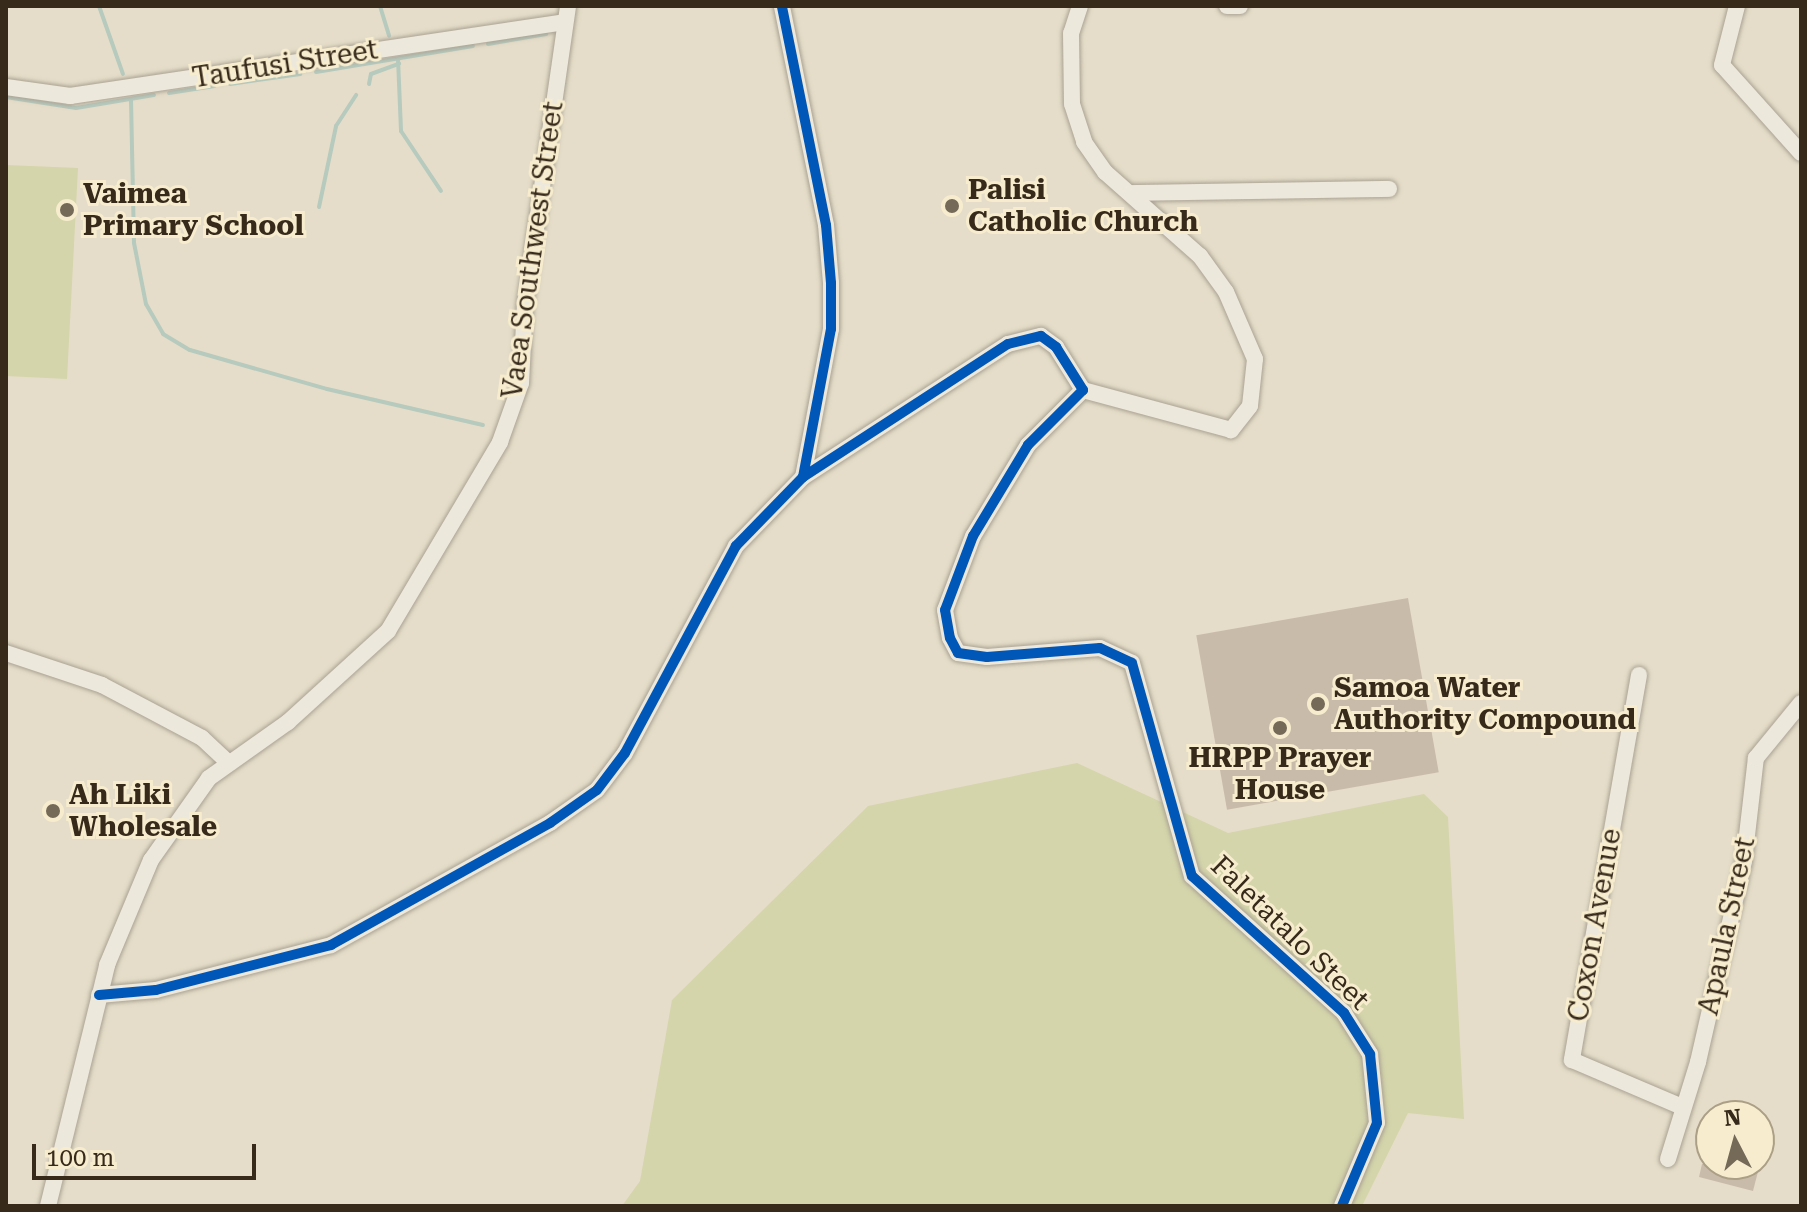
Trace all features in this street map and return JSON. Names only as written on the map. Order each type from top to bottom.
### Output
[{"type":"street","points":[[782,6],[826,225],[831,283],[831,329],[803,477]]},
{"type":"street","points":[[99,995],[156,990],[331,945],[466,875],[597,790],[625,753],[736,546],[803,477],[822,470],[965,369],[1024,338],[1041,336],[1056,347],[1083,390],[1231,430],[1250,406],[1255,359],[1226,292],[1200,256],[1105,172],[1084,142],[1072,104],[1071,33],[1080,6]]},
{"type":"street","points":[[1227,6],[1240,6]]},
{"type":"street","points":[[1737,6],[1722,65],[1801,153]]},
{"type":"street","name":"Taufusi Street","points":[[6,87],[70,96],[566,14]]},
{"type":"street","name":"Vaea Southwest Street","points":[[48,1206],[99,995],[151,860],[209,778],[335,683],[388,631],[500,442],[521,383],[525,305],[566,14]]},
{"type":"street","points":[[1131,193],[1389,189]]},
{"type":"street","name":"Faletatalo Steet","points":[[1083,390],[1028,445],[973,536],[945,610],[950,638],[958,653],[987,657],[1100,648],[1132,663],[1192,876],[1344,1013],[1370,1054],[1377,1123],[1342,1206]]},
{"type":"street","points":[[6,653],[102,685],[202,738],[229,763]]},
{"type":"street","name":"Coxon Avenue","points":[[1639,675],[1572,1060],[1680,1106]]},
{"type":"street","name":"Apaula Street","points":[[1668,1159],[1680,1106],[1698,1062],[1744,861],[1756,758],[1801,703]]},
{"type":"green space","points":[[6,165],[78,168],[67,379],[6,376]]},
{"type":"green space","points":[[1077,763],[1228,833],[1424,794],[1448,817],[1464,1119],[1408,1113],[1362,1206],[622,1206],[640,1181],[672,1000],[868,806]]},
{"type":"building","name":"Samoa Water Authority Compound","points":[[1408,598],[1439,772],[1227,810],[1196,635]]},
{"type":"building","points":[[1711,1180],[1756,1180],[1753,1191]]},
{"type":"waterway","points":[[99,6],[123,74]]},
{"type":"waterway","points":[[380,6],[389,36]]},
{"type":"waterway","points":[[488,44],[546,34]]},
{"type":"waterway","points":[[316,72],[473,46]]},
{"type":"waterway","points":[[398,59],[401,131],[441,191]]},
{"type":"waterway","points":[[369,84],[371,74],[399,64]]},
{"type":"waterway","points":[[230,84],[300,74]]},
{"type":"waterway","points":[[169,93],[214,86]]},
{"type":"waterway","points":[[6,97],[76,108],[154,95]]},
{"type":"waterway","points":[[319,207],[336,126],[356,95]]},
{"type":"waterway","points":[[131,100],[134,243],[146,304],[163,334],[190,350],[327,389],[483,425]]},
{"type":"cycle path","points":[[99,995],[156,990],[331,945],[550,823],[597,790],[625,753],[736,546],[803,477],[831,329],[831,283],[826,225],[782,6]]},
{"type":"cycle path","points":[[803,477],[1008,344],[1041,336],[1056,347],[1083,390],[1028,445],[973,536],[945,610],[950,638],[958,653],[987,657],[1100,648],[1132,663],[1192,876],[1344,1013],[1370,1054],[1377,1123],[1342,1206]]},
{"type":"place","name":"Palisi Catholic Church","points":[[952,206]]},
{"type":"place","name":"Vaimea Primary School","points":[[67,210]]},
{"type":"place","name":"Samoa Water Authority Compound","points":[[1318,704]]},
{"type":"place","name":"HRPP Prayer House","points":[[1280,728]]},
{"type":"place","name":"Ah Liki Wholesale","points":[[53,811]]}]
